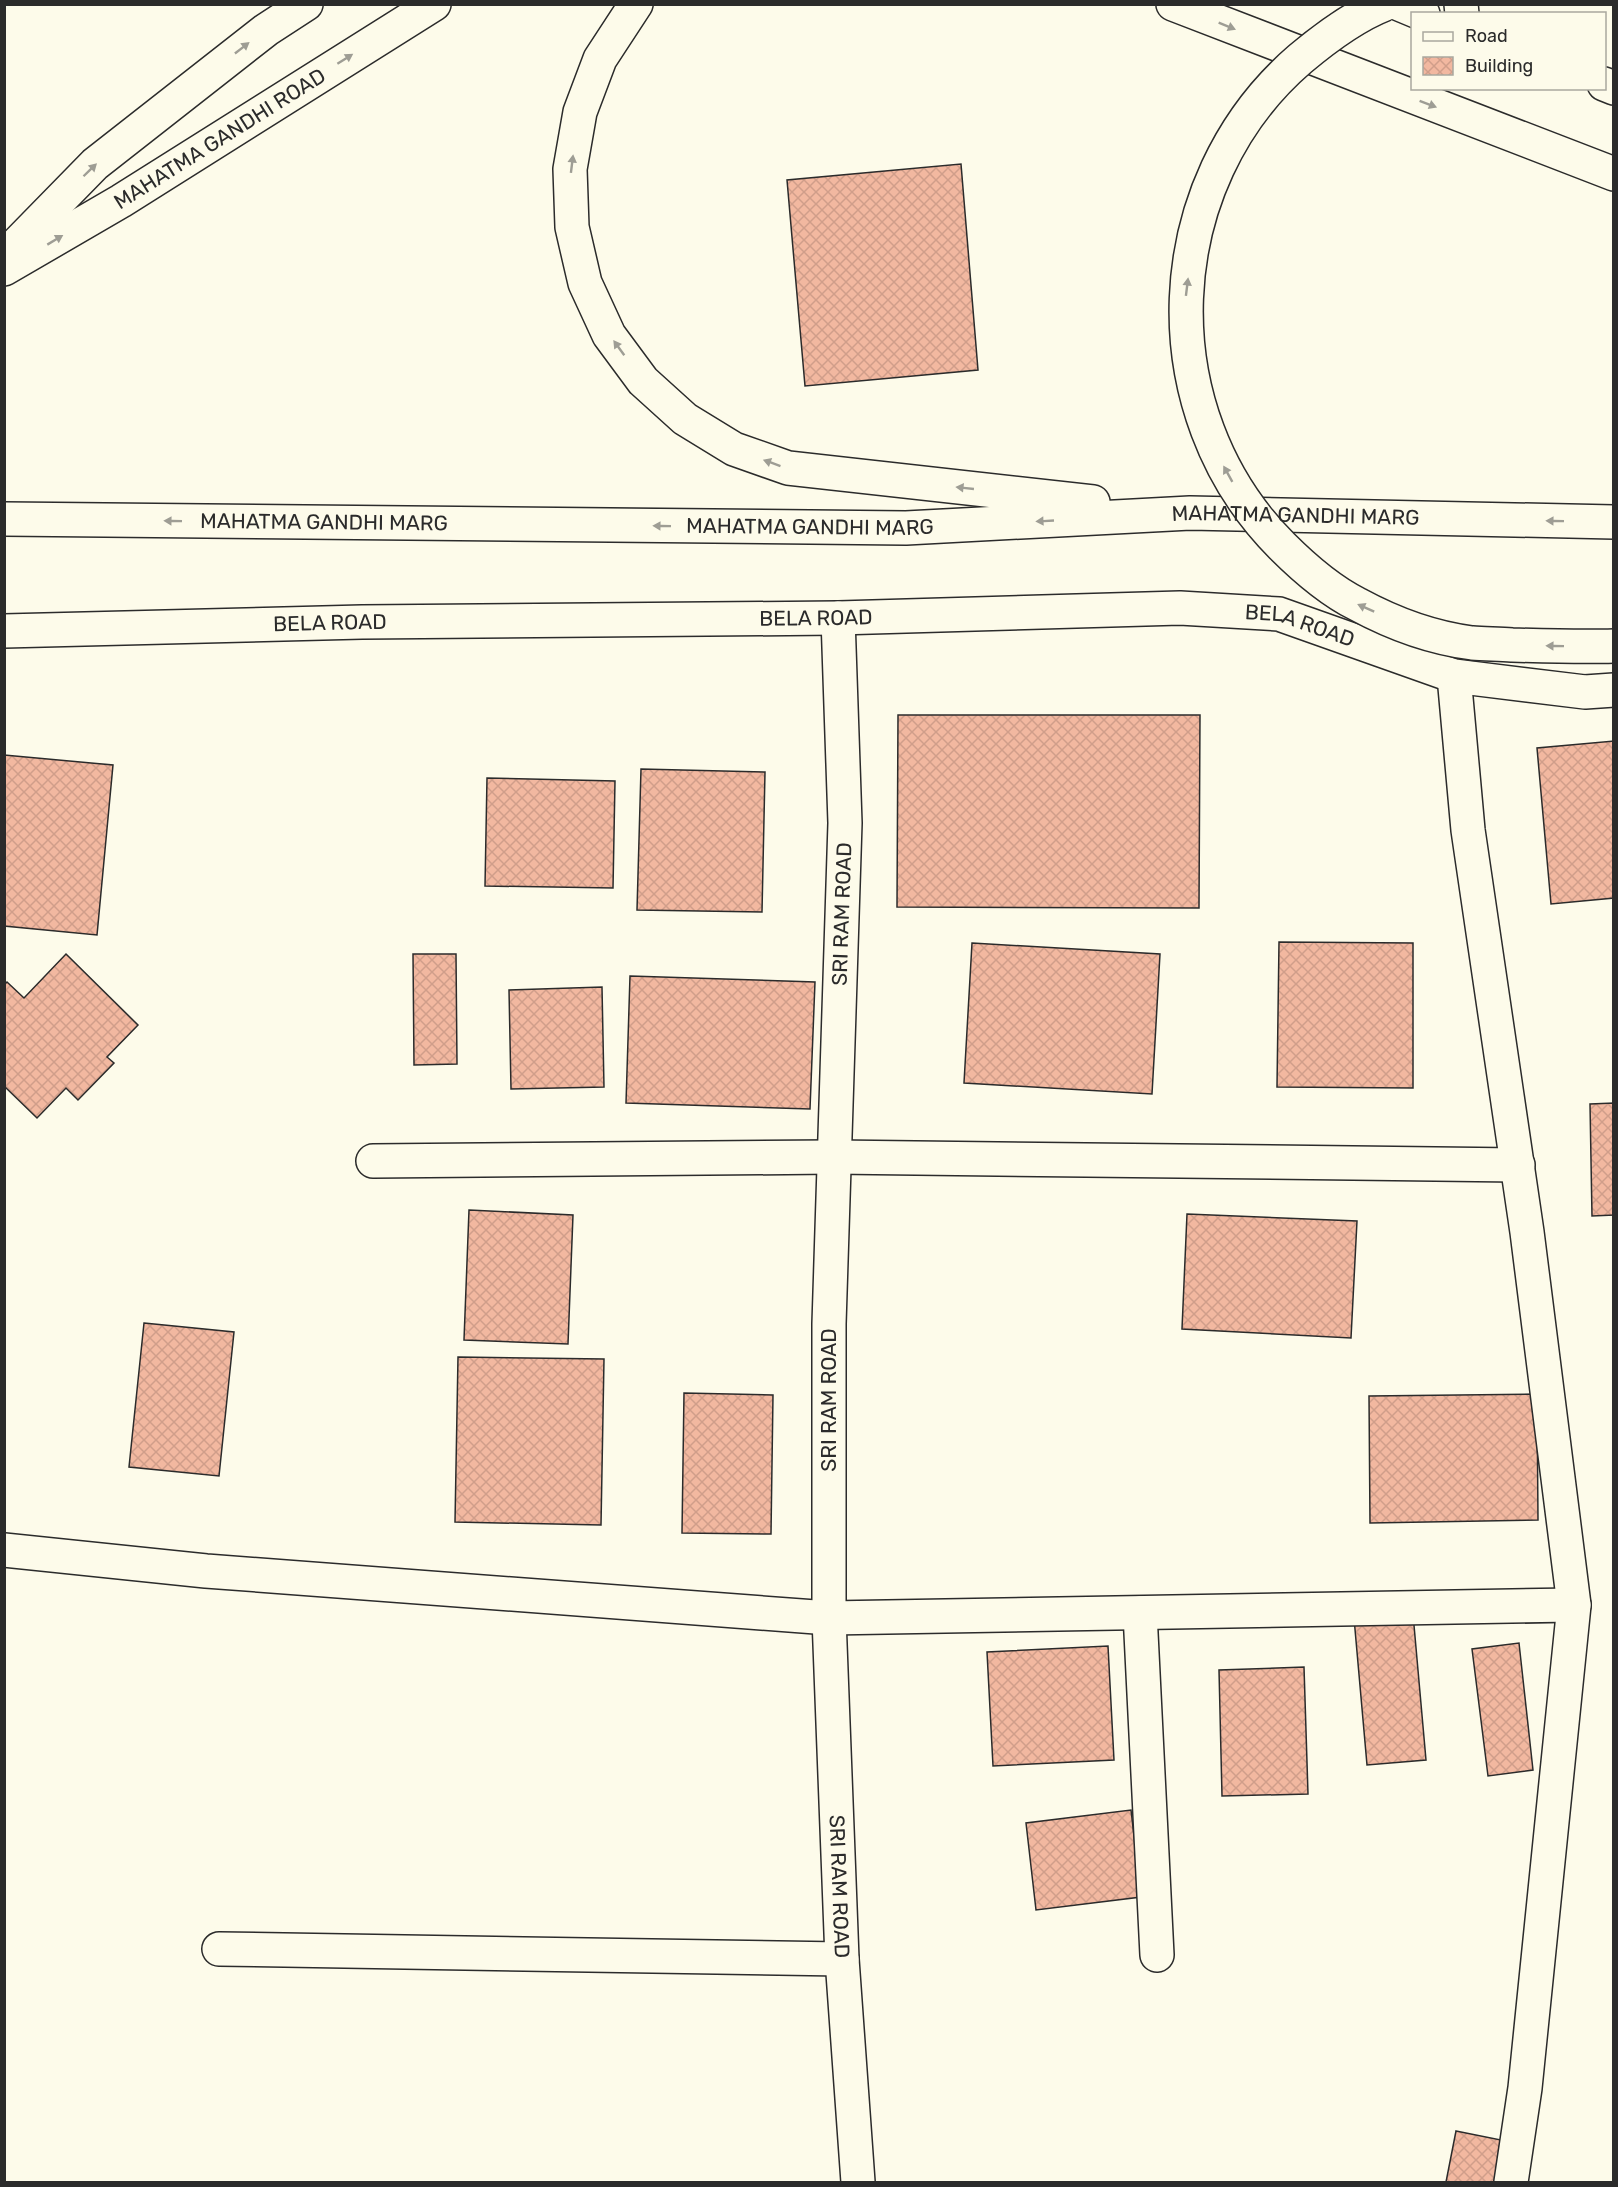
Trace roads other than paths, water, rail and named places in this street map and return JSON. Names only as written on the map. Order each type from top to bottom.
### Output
[{"type":"main road","points":[[4,256],[95,164],[266,30],[306,4]]},
{"type":"main road","name":"MAHATMA GANDHI ROAD","points":[[4,269],[121,201],[434,4]]},
{"type":"main road","points":[[636,4],[600,59],[580,112],[570,169],[572,227],[585,283],[609,335],[643,381],[685,419],[734,449],[788,468],[1190,513]]},
{"type":"main road","points":[[1173,4],[1614,174]]},
{"type":"main road","points":[[1385,4],[1324,39],[1278,78],[1240,127],[1211,180],[1193,239],[1185,300],[1188,361],[1203,420],[1228,476],[1263,526],[1306,570],[1356,604],[1412,628],[1471,643],[1614,646]]},
{"type":"main road","points":[[1399,4],[1418,12]]},
{"type":"main road","name":"MAHATMA GANDHI MARG","points":[[4,519],[906,528],[1190,513],[1614,522]]},
{"type":"main road","name":"BELA ROAD","points":[[4,631],[362,622],[838,618],[1180,608],[1279,614],[1454,676],[1585,692],[1614,690]]},
{"type":"main road","name":"SRI RAM ROAD","points":[[838,618],[845,823],[829,1324],[829,1618],[842,1959],[858,2182]]},
{"type":"main road","points":[[1454,676],[1468,830],[1518,1165],[1574,1605],[1525,2088],[1511,2182]]},
{"type":"main road","points":[[374,1161],[834,1157],[1518,1165]]},
{"type":"main road","points":[[4,1550],[206,1572],[829,1618],[1574,1605]]},
{"type":"main road","points":[[1140,1613],[1157,1955]]},
{"type":"main road","points":[[219,1949],[842,1959]]}]
